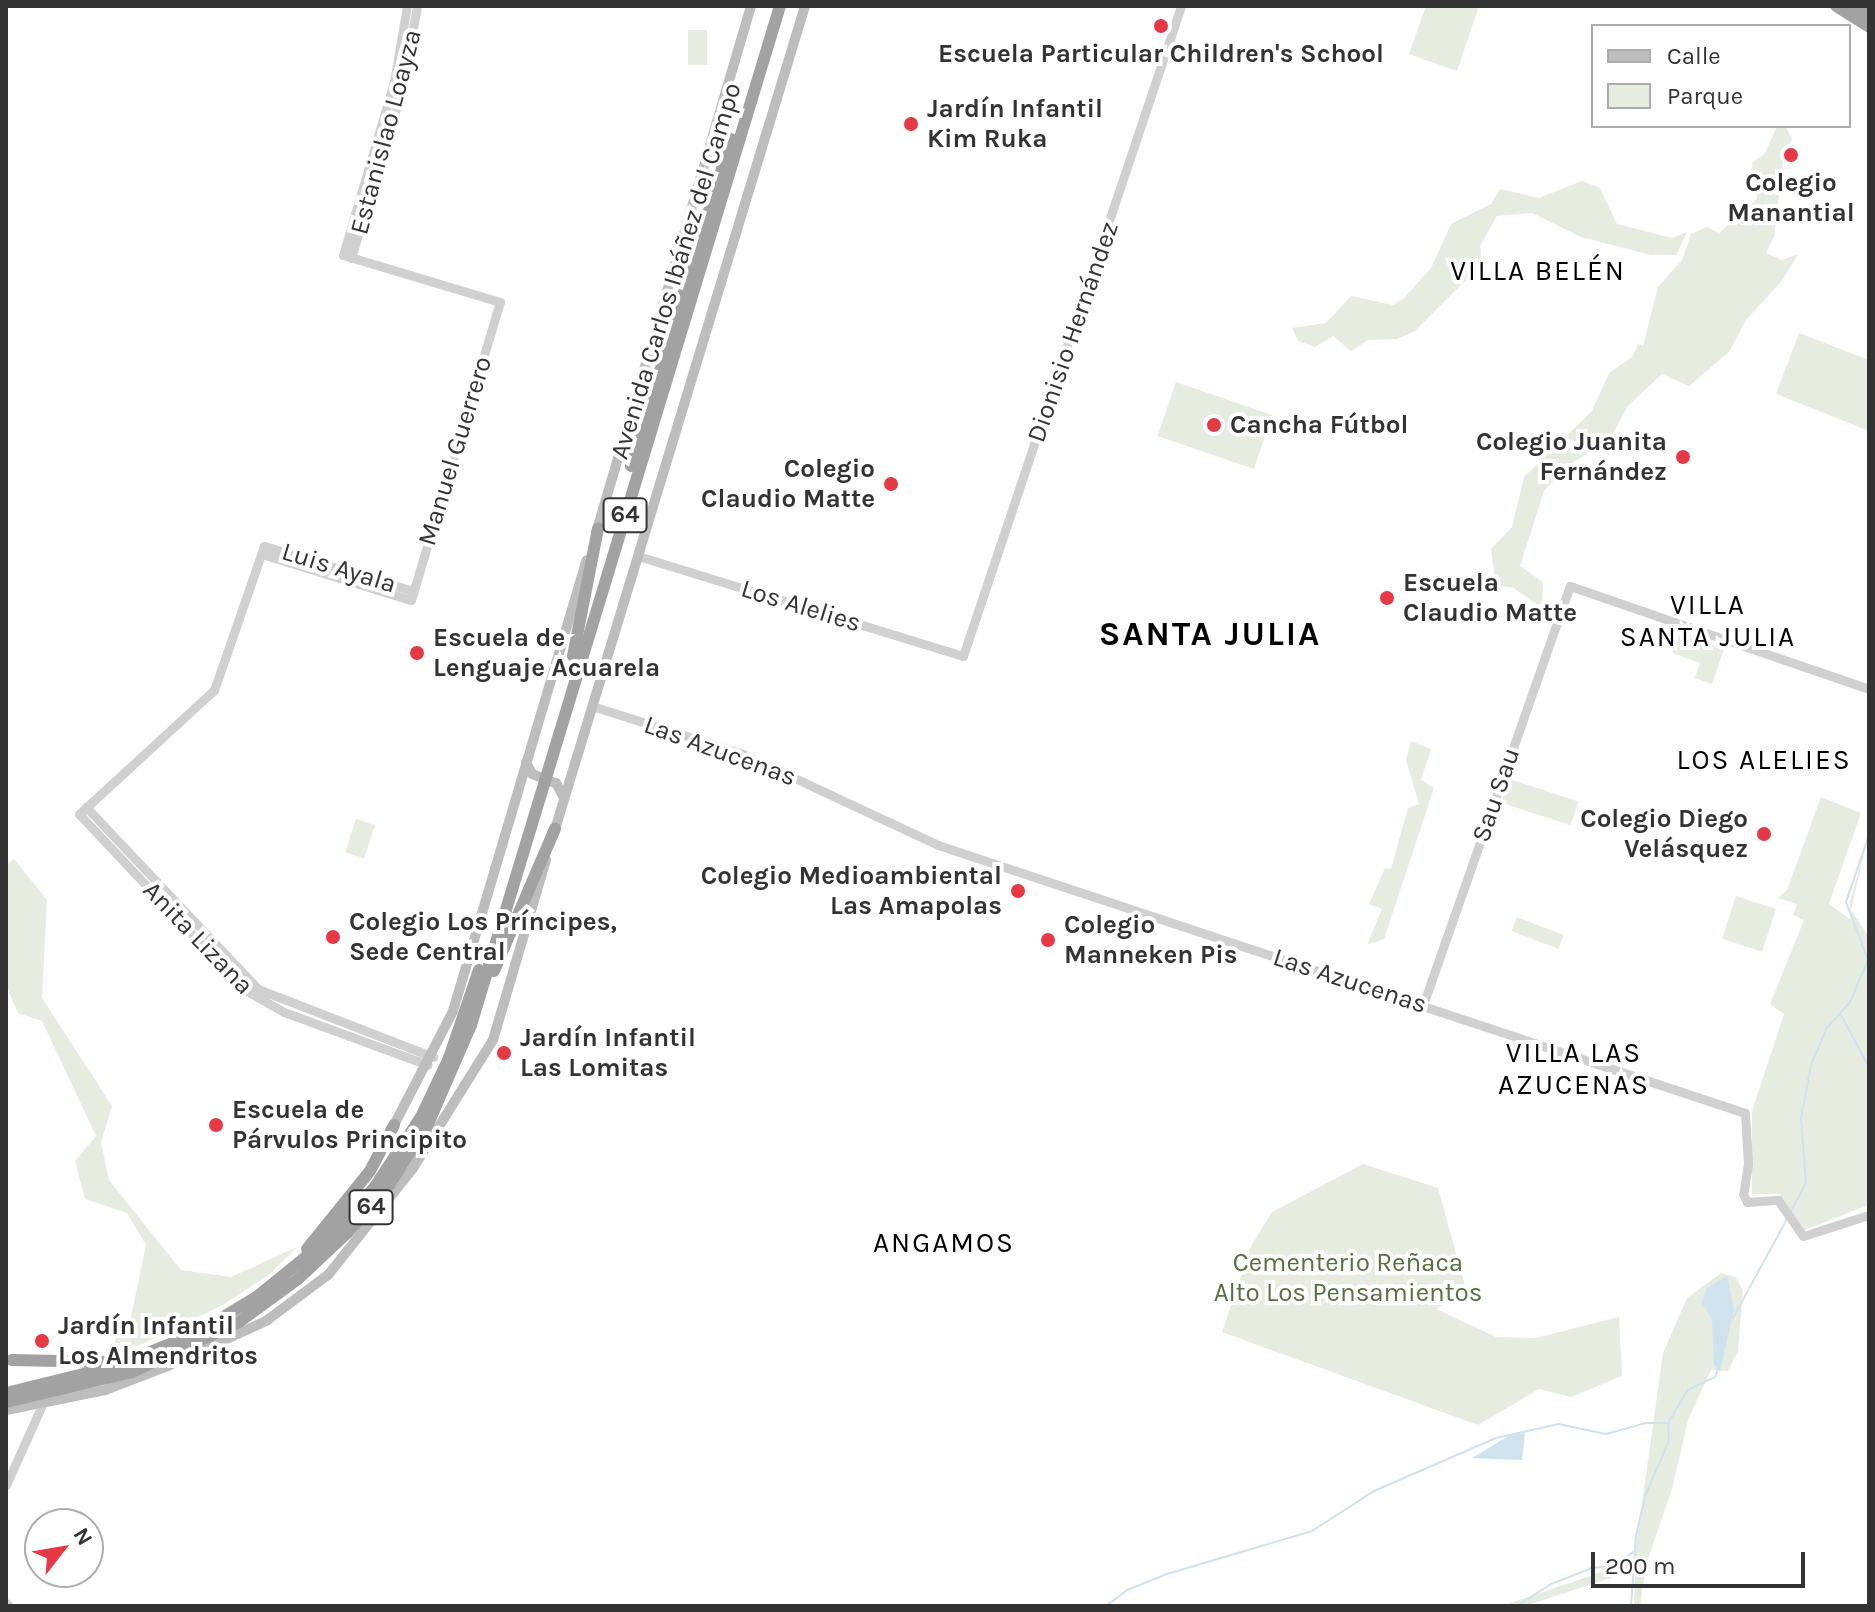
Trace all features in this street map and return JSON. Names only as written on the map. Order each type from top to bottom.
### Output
[{"type":"highway","name":"Avenida Carlos Ibáñez del Campo","points":[[155,1351],[246,1304],[332,1235],[368,1195],[435,1090],[463,1021],[771,6]]},
{"type":"highway","name":"Avenida Carlos Ibáñez del Campo","points":[[6,1402],[76,1389],[146,1367],[208,1341],[261,1308],[332,1248],[389,1185],[433,1115],[471,1025],[780,6]]},
{"type":"highway","points":[[1836,6],[1867,21]]},
{"type":"highway","points":[[1853,7],[1867,21]]},
{"type":"highway","points":[[573,656],[598,528]]},
{"type":"highway","points":[[471,1025],[555,829]]},
{"type":"highway","points":[[270,1287],[363,1180],[394,1125]]},
{"type":"highway","points":[[9,1359],[94,1364],[155,1351]]},
{"type":"highway","name":"64","points":[[6,1393],[59,1383],[155,1351]]},
{"type":"main road","name":"Avenida Carlos Ibáñez del Campo","points":[[394,1125],[431,1061],[453,1011],[751,6]]},
{"type":"main road","name":"Avenida Carlos Ibáñez del Campo","points":[[6,1410],[42,1405],[141,1377],[252,1329],[300,1298],[353,1247],[413,1168],[493,1040],[571,772],[805,6]]},
{"type":"main road","points":[[526,762],[532,774],[553,781],[564,798]]},
{"type":"main road","points":[[553,781],[571,772]]},
{"type":"main road","points":[[521,780],[532,774]]},
{"type":"street","name":"Estanislao Loayza","points":[[347,256],[394,82],[407,6]]},
{"type":"street","name":"Estanislao Loayza","points":[[347,256],[403,86],[417,6]]},
{"type":"street","name":"Dionisio Hernández","points":[[963,656],[1181,6]]},
{"type":"street","name":"Manuel Guerrero","points":[[347,256],[500,302],[412,595]]},
{"type":"street","name":"Luis Ayala","points":[[83,810],[214,690],[263,550],[412,595]]},
{"type":"street","name":"Los Alelies","points":[[638,556],[963,656]]},
{"type":"street","name":"Sau Sau","points":[[1423,1005],[1570,586],[1869,689]]},
{"type":"street","name":"Las Azucenas","points":[[592,706],[743,754],[938,845],[1745,1113],[1748,1164],[1744,1198],[1778,1200],[1803,1236],[1869,1215]]},
{"type":"street","name":"Anita Lizana","points":[[83,810],[258,989],[431,1061]]},
{"type":"street","points":[[6,1485],[42,1405]]},
{"type":"green space","points":[[1426,6],[1479,6],[1457,71],[1409,54]]},
{"type":"green space","points":[[688,30],[707,30],[707,65],[688,65]]},
{"type":"green space","points":[[1776,128],[1786,128],[1792,139],[1783,161],[1774,237],[1766,253],[1782,260],[1798,254],[1781,282],[1746,320],[1729,352],[1689,386],[1662,374],[1628,406],[1609,441],[1567,466],[1544,491],[1520,566],[1543,582],[1542,608],[1512,587],[1496,586],[1491,549],[1512,527],[1524,477],[1592,411],[1609,373],[1632,357],[1638,344],[1643,346],[1658,287],[1682,260],[1691,234],[1707,227],[1719,233],[1757,199],[1752,163],[1765,153]]},
{"type":"green space","points":[[1582,181],[1600,188],[1617,224],[1672,238],[1687,232],[1676,255],[1651,255],[1581,237],[1532,213],[1497,216],[1480,246],[1482,264],[1415,331],[1397,339],[1368,340],[1351,351],[1333,336],[1315,347],[1298,341],[1292,328],[1326,323],[1351,296],[1393,305],[1404,298],[1431,268],[1451,224],[1491,204],[1500,189],[1539,198]]},
{"type":"green space","points":[[1799,333],[1869,360],[1869,431],[1776,394]]},
{"type":"green space","name":"Cancha Fútbol","points":[[1176,382],[1272,415],[1254,469],[1157,436]]},
{"type":"green space","points":[[1680,634],[1724,649],[1712,684],[1695,678],[1700,663],[1672,653]]},
{"type":"green space","points":[[1411,741],[1431,749],[1421,780],[1434,788],[1384,939],[1367,945],[1382,909],[1369,904],[1385,868],[1391,869],[1408,808],[1419,804],[1406,760]]},
{"type":"green space","points":[[1509,779],[1578,802],[1571,825],[1501,803]]},
{"type":"green space","points":[[1821,797],[1861,813],[1829,904],[1851,920],[1850,902],[1869,832],[1851,910],[1869,937],[1869,1205],[1797,1233],[1780,1194],[1752,1194],[1752,1111],[1784,1014],[1770,1004],[1804,920],[1793,915],[1797,904],[1778,898],[1787,890]]},
{"type":"green space","points":[[356,819],[375,825],[364,858],[345,852]]},
{"type":"green space","points":[[14,859],[47,900],[42,998],[112,1106],[101,1142],[109,1180],[181,1270],[231,1277],[297,1247],[270,1274],[221,1306],[140,1345],[105,1352],[130,1321],[146,1245],[127,1213],[85,1199],[75,1161],[96,1136],[42,1021],[18,1013],[6,985],[6,866]]},
{"type":"green space","points":[[1736,896],[1776,909],[1762,952],[1722,939]]},
{"type":"green space","points":[[1517,917],[1564,935],[1558,949],[1512,931]]},
{"type":"green space","name":"Cementerio Reñaca Alto Los Pensamientos","points":[[1363,1164],[1438,1188],[1466,1289],[1436,1309],[1496,1337],[1536,1338],[1619,1317],[1622,1376],[1571,1397],[1539,1389],[1478,1425],[1222,1332],[1251,1246],[1272,1212]]},
{"type":"green space","points":[[1721,1273],[1736,1277],[1743,1291],[1738,1351],[1728,1371],[1711,1370],[1688,1420],[1672,1489],[1646,1565],[1640,1606],[1634,1606],[1635,1570],[1525,1606],[1502,1606],[1634,1561],[1663,1353],[1687,1298]]},
{"type":"water","points":[[1727,1276],[1734,1309],[1720,1372],[1714,1365],[1712,1319],[1702,1303],[1706,1289]]},
{"type":"water","points":[[1525,1433],[1522,1460],[1472,1458],[1510,1435]]},
{"type":"waterway","points":[[1790,1213],[1806,1183],[1801,1118],[1811,1065],[1826,1029],[1850,1002],[1868,960],[1846,902],[1869,835]]},
{"type":"waterway","points":[[1841,1015],[1869,1067]]},
{"type":"waterway","points":[[1733,1318],[1787,1219]]},
{"type":"waterway","points":[[1631,1606],[1636,1536],[1645,1496],[1669,1441],[1668,1423],[1688,1390],[1715,1377],[1718,1369]]},
{"type":"waterway","points":[[1106,1606],[1127,1590],[1167,1574],[1312,1531],[1374,1491],[1496,1438],[1558,1424],[1606,1434],[1646,1423],[1668,1423]]},
{"type":"waterway","points":[[1517,1606],[1551,1584],[1592,1568],[1616,1565],[1633,1552]]},
{"type":"place","name":"Escuela Particular Children's School","points":[[1161,26]]},
{"type":"place","name":"Jardín Infantil Kim Ruka","points":[[911,124]]},
{"type":"place","name":"Colegio Manantial","points":[[1791,155]]},
{"type":"place","name":"Cancha Fútbol","points":[[1214,425]]},
{"type":"place","name":"Colegio Juanita Fernández","points":[[1683,457]]},
{"type":"place","name":"Colegio Claudio Matte","points":[[891,484]]},
{"type":"place","name":"Escuela Claudio Matte","points":[[1387,598]]},
{"type":"place","name":"Escuela de Lenguaje Acuarela","points":[[417,653]]},
{"type":"place","name":"Colegio Diego Velásquez","points":[[1764,834]]},
{"type":"place","name":"Colegio Medioambiental Las Amapolas","points":[[1018,891]]},
{"type":"place","name":"Colegio Los Príncipes, Sede Central","points":[[333,937]]},
{"type":"place","name":"Colegio Manneken Pis","points":[[1048,940]]},
{"type":"place","name":"Jardín Infantil Las Lomitas","points":[[504,1053]]},
{"type":"place","name":"Escuela de Párvulos Principito","points":[[216,1125]]},
{"type":"place","name":"Jardín Infantil Los Almendritos","points":[[42,1341]]},
{"type":"district","name":"VILLA BELÉN","points":[[1538,271]]},
{"type":"district","name":"VILLA SANTA JULIA","points":[[1708,621]]},
{"type":"district","name":"SANTA JULIA","points":[[1210,635]]},
{"type":"district","name":"LOS ALELIES","points":[[1764,760]]},
{"type":"district","name":"VILLA LAS AZUCENAS","points":[[1574,1069]]},
{"type":"district","name":"ANGAMOS","points":[[944,1243]]}]
